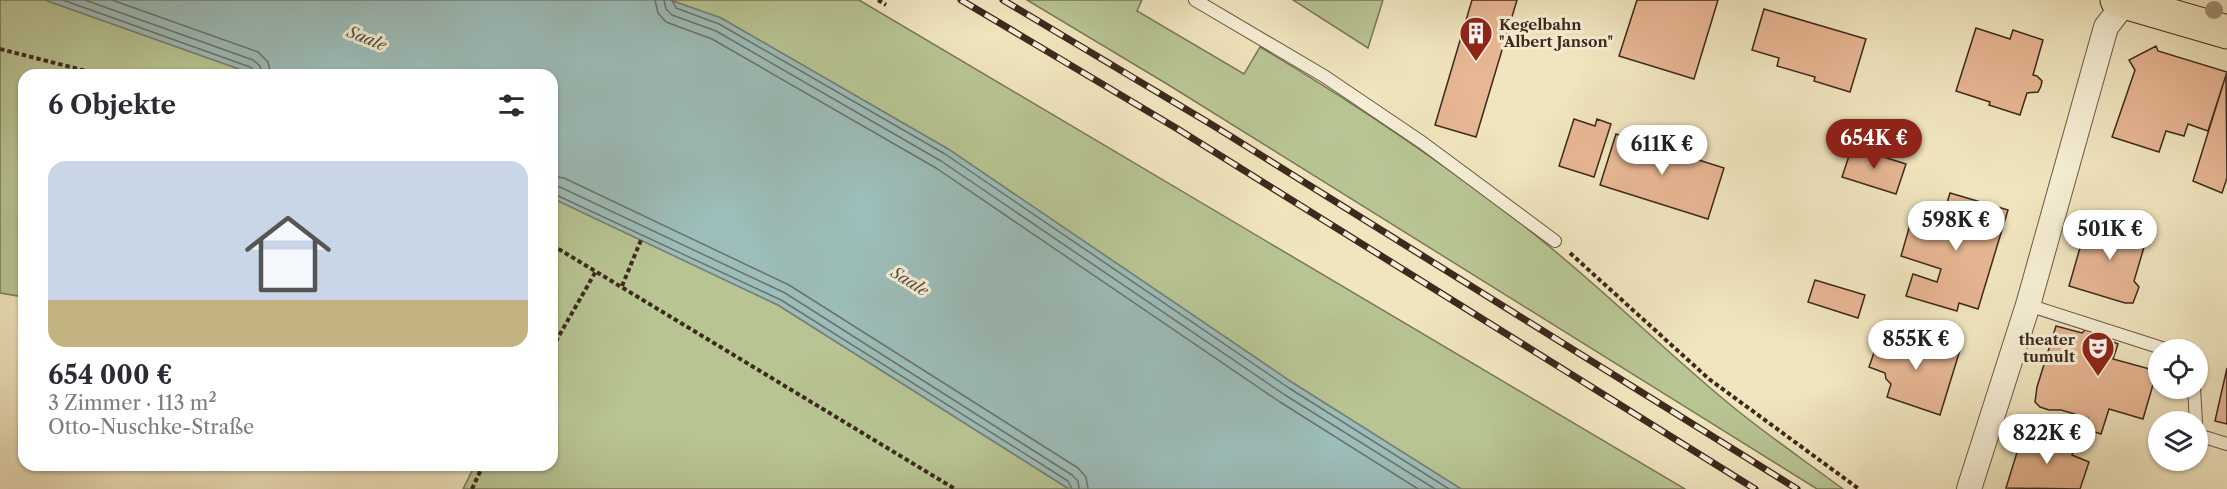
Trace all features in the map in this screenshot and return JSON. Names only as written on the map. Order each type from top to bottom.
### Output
[{"type":"main road","points":[[2123,1],[2227,32]]},
{"type":"street","points":[[1969,489],[2028,305],[2106,27],[2123,1]]},
{"type":"lane","points":[[1195,0],[1352,95],[1423,143],[1555,241]]},
{"type":"lane","points":[[2028,305],[2148,344]]},
{"type":"lane","points":[[2208,438],[2227,444]]},
{"type":"path","points":[[878,0],[886,5]]},
{"type":"path","points":[[0,49],[78,69]]},
{"type":"path","points":[[621,286],[640,240]]},
{"type":"path","points":[[1555,241],[1709,379],[1859,489]]},
{"type":"path","points":[[558,249],[955,489]]},
{"type":"path","points":[[558,338],[596,271]]},
{"type":"path","points":[[472,489],[480,471]]},
{"type":"green space","points":[[0,0],[45,0],[239,69],[18,69],[18,296],[0,293]]},
{"type":"green space","points":[[670,0],[859,0],[1685,489],[1461,489],[1293,383],[948,149],[721,18]]},
{"type":"green space","points":[[1027,0],[1142,0],[1137,11],[1244,74],[1260,47],[1395,132],[1524,226],[1727,402],[1843,489],[1817,489],[1167,84]]},
{"type":"green space","points":[[1293,0],[1383,0],[1368,48]]},
{"type":"green space","points":[[558,201],[778,305],[1069,489],[463,489],[472,471],[558,471]]},
{"type":"water","name":"Saale","points":[[45,0],[670,0],[721,18],[948,149],[1293,383],[1461,489],[1069,489],[778,305],[558,201],[558,69],[239,69]]},
{"type":"building","name":"Kegelbahn \"Albert Janson\"","points":[[1472,0],[1517,0],[1476,137],[1435,125]]},
{"type":"building","points":[[1637,0],[1718,0],[1694,79],[1619,56]]},
{"type":"building","points":[[1764,9],[1866,39],[1850,92],[1814,81],[1815,77],[1777,66],[1779,58],[1752,50]]},
{"type":"building","points":[[1976,28],[2010,39],[2013,30],[2043,40],[2033,75],[2042,81],[2041,86],[2038,92],[2027,93],[2020,115],[1956,91]]},
{"type":"building","points":[[2156,46],[2158,51],[2227,72],[2208,131],[2188,124],[2184,136],[2166,131],[2159,152],[2112,137],[2135,70],[2129,60]]},
{"type":"building","points":[[2226,75],[2227,178],[2222,193],[2193,181]]},
{"type":"building","points":[[1574,119],[1595,126],[1597,119],[1611,124],[1594,177],[1559,166]]},
{"type":"building","points":[[1616,134],[1724,168],[1708,219],[1600,185]]},
{"type":"building","points":[[1852,147],[1906,164],[1896,194],[1842,177]]},
{"type":"building","points":[[1950,193],[2008,210],[1978,309],[1959,303],[1957,311],[1906,296],[1913,274],[1937,282],[1941,269],[1901,256],[1912,218],[1940,226]]},
{"type":"building","points":[[2122,220],[2143,227],[2140,235],[2147,237],[2134,281],[2139,287],[2133,303],[2125,303],[2069,286],[2086,227],[2098,222],[2120,227]]},
{"type":"building","points":[[1815,280],[1865,295],[1858,318],[1808,302]]},
{"type":"building","name":"theater tumult","points":[[2056,326],[2082,333],[2088,327],[2095,336],[2109,333],[2111,341],[2118,344],[2113,359],[2148,369],[2149,399],[2143,419],[2109,409],[2101,434],[2085,429],[2088,418],[2040,407],[2035,402],[2037,387]]},
{"type":"building","points":[[1881,333],[1929,347],[1931,340],[1960,350],[1940,415],[1887,397],[1891,384],[1886,379],[1885,373],[1869,367]]},
{"type":"building","points":[[2227,368],[2227,424],[2215,421]]},
{"type":"building","points":[[2023,433],[2051,443],[2053,437],[2076,446],[2072,455],[2089,462],[2080,489],[2006,488]]},
{"type":"railway","points":[[961,0],[1176,128],[1755,489]]},
{"type":"railway","points":[[1003,0],[1214,126],[1797,489]]},
{"type":"place","name":"Kegelbahn \"Albert Janson\"","points":[[1476,62]]},
{"type":"place","name":"theater tumult","points":[[2098,377]]}]
